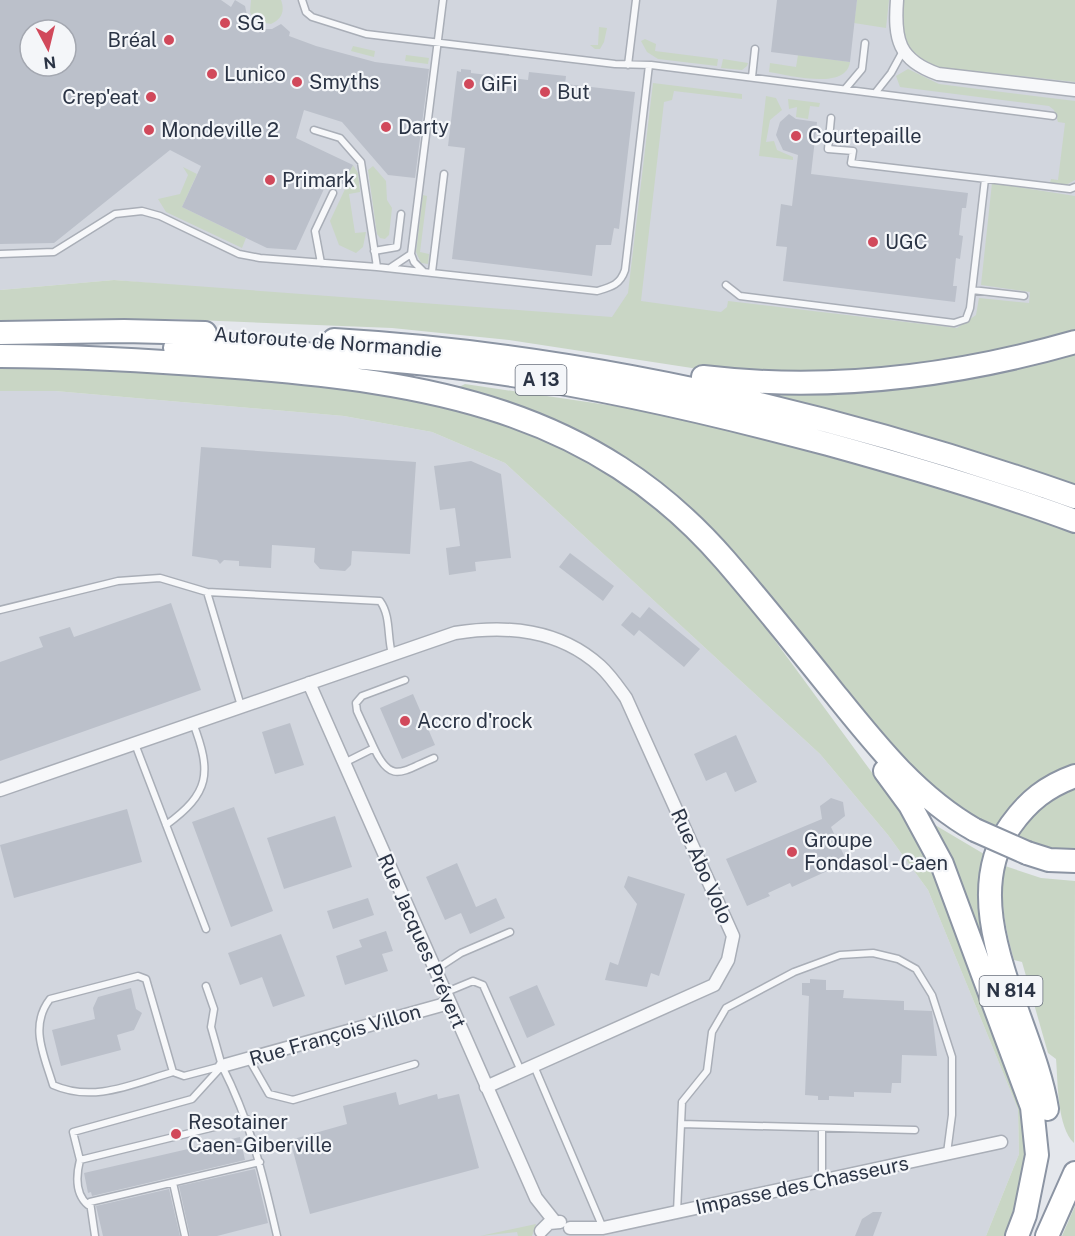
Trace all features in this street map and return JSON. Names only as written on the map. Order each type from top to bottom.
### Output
[{"type":"highway","name":"Autoroute de Normandie","points":[[0,333],[124,331],[343,340],[532,360],[654,380]]},
{"type":"highway","points":[[654,380],[680,374],[799,384],[876,380],[988,365],[1075,342]]},
{"type":"highway","name":"A 13","points":[[0,350],[160,347],[250,350],[350,357],[513,375],[736,420],[976,487],[1075,521]]},
{"type":"highway","points":[[0,356],[206,364],[351,377],[442,393],[518,416],[567,438],[602,456],[648,487],[678,512],[724,558],[845,706],[911,781],[953,817],[975,830],[1027,853],[1049,860],[1075,861]]},
{"type":"highway","name":"A 13","points":[[654,380],[710,391],[865,430],[1075,497]]},
{"type":"highway","points":[[845,706],[862,740],[910,805],[935,848],[1025,1085],[1036,1126],[1037,1155],[1025,1215],[1017,1236]]},
{"type":"highway","name":"N 814","points":[[1024,1236],[1048,1173],[1050,1139],[1040,1080],[998,947],[990,908],[990,874],[1000,841],[1021,811],[1048,788],[1075,776]]},
{"type":"highway","points":[[1047,1236],[1075,1173]]},
{"type":"street","points":[[897,0],[895,28],[903,51],[923,69],[938,74],[1075,90]]},
{"type":"street","name":"Rue Abo Volo","points":[[0,790],[455,633],[485,628],[522,629],[567,642],[600,666],[626,698],[733,936],[728,960],[714,985],[486,1087]]},
{"type":"street","name":"Rue Jacques Prévert","points":[[309,683],[536,1198],[555,1222],[572,1232]]},
{"type":"street","name":"Rue François Villon","points":[[222,1066],[446,998]]},
{"type":"street","name":"Impasse des Chasseurs","points":[[572,1232],[677,1212],[1001,1142]]},
{"type":"street","name":"Rue Jacques Prévert","points":[[536,1198],[540,1233],[555,1222]]},
{"type":"street","name":"Impasse des Chasseurs","points":[[588,1236],[603,1227]]},
{"type":"lane","points":[[302,0],[306,12],[321,21],[366,34],[846,88],[1053,116]]},
{"type":"lane","points":[[424,272],[414,262],[411,254],[443,0]]},
{"type":"lane","points":[[628,65],[636,0]]},
{"type":"lane","points":[[846,88],[862,69],[864,43]]},
{"type":"lane","points":[[752,77],[755,49]]},
{"type":"lane","points":[[876,92],[891,73],[903,51]]},
{"type":"lane","points":[[0,254],[54,252],[115,214],[142,211],[160,216],[239,254],[260,258],[388,268],[597,291],[613,287],[622,279],[625,270],[649,65]]},
{"type":"lane","points":[[831,118],[828,148],[853,151],[851,163],[1070,189],[1075,186]]},
{"type":"lane","points":[[314,130],[340,138],[361,162],[377,267]]},
{"type":"lane","points":[[432,273],[444,174]]},
{"type":"lane","points":[[726,285],[740,296],[954,323],[966,319],[972,290],[985,179]]},
{"type":"lane","points":[[321,263],[315,231],[333,193]]},
{"type":"lane","points":[[374,251],[397,247],[401,214]]},
{"type":"lane","points":[[388,268],[411,254]]},
{"type":"lane","points":[[972,290],[1024,296]]},
{"type":"lane","points":[[0,610],[118,581],[160,578],[207,592],[380,601],[388,617],[388,638],[392,654]]},
{"type":"lane","points":[[207,592],[241,707]]},
{"type":"lane","points":[[405,680],[362,696],[356,703],[357,711],[383,767],[389,772],[400,772],[434,758]]},
{"type":"lane","points":[[166,825],[181,814],[201,792],[204,776],[202,745],[193,723]]},
{"type":"lane","points":[[135,743],[206,929]]},
{"type":"lane","points":[[344,763],[374,748]]},
{"type":"lane","points":[[434,970],[461,953],[510,932]]},
{"type":"lane","points":[[677,1212],[682,1102],[707,1071],[712,1032],[726,1008],[794,972],[840,955],[873,953],[898,959],[916,969],[932,994],[952,1057],[952,1115],[946,1154]]},
{"type":"lane","points":[[173,1072],[146,979],[138,976],[50,999],[42,1010],[38,1036],[53,1085],[71,1093],[104,1092],[173,1072],[184,1076],[222,1066]]},
{"type":"lane","points":[[446,998],[473,981],[483,985],[521,1071]]},
{"type":"lane","points":[[206,986],[214,1009],[211,1027],[222,1066],[247,1119],[260,1162],[277,1236]]},
{"type":"lane","points":[[249,1059],[269,1094],[293,1100],[415,1064]]},
{"type":"lane","points":[[95,1236],[88,1205],[81,1199],[76,1175],[80,1160],[73,1132],[75,1129],[192,1099],[222,1066]]},
{"type":"lane","points":[[534,1066],[603,1227]]},
{"type":"lane","points":[[80,1160],[247,1119]]},
{"type":"lane","points":[[681,1124],[915,1130]]},
{"type":"lane","points":[[822,1128],[822,1180]]},
{"type":"lane","points":[[88,1205],[90,1202],[260,1162]]},
{"type":"lane","points":[[173,1183],[185,1236]]},
{"type":"shaded area","name":"Mondeville 2","points":[[0,0],[1075,0],[1075,321],[871,345],[114,280],[0,290]]},
{"type":"shaded area","points":[[0,391],[55,391],[344,416],[432,432],[505,463],[820,754],[888,835],[928,890],[1018,1109],[1019,1154],[986,1236],[0,1236]]},
{"type":"green space","points":[[251,0],[281,0],[282,14],[271,24],[255,21],[250,12]]},
{"type":"green space","points":[[857,0],[889,0],[886,28],[854,23]]},
{"type":"green space","points":[[903,0],[1075,0],[1075,82],[938,67],[927,62],[911,49],[907,41],[902,23]]},
{"type":"green space","points":[[599,27],[607,28],[600,49],[595,49],[590,45],[598,45]]},
{"type":"green space","points":[[645,39],[656,44],[655,51],[718,59],[717,66],[658,59],[647,52],[641,41]]},
{"type":"green space","points":[[353,46],[375,51],[374,57],[351,51]]},
{"type":"green space","points":[[406,55],[429,58],[428,64],[405,61]]},
{"type":"green space","points":[[798,55],[850,62],[846,71],[828,79],[802,78],[769,72],[770,63],[796,67]]},
{"type":"green space","points":[[723,59],[748,63],[742,70],[721,68]]},
{"type":"green space","points":[[908,69],[939,84],[1075,101],[1075,180],[1066,185],[1050,183],[1051,179],[1058,180],[1065,123],[1058,122],[1054,110],[1049,106],[900,87],[896,76]]},
{"type":"green space","points":[[653,83],[742,94],[742,99],[674,91],[672,100],[664,102],[641,301],[721,312],[727,307],[728,301],[957,328],[976,315],[979,298],[1029,303],[1030,292],[981,285],[992,183],[1075,196],[1075,335],[1025,350],[872,374],[718,372],[509,340],[392,328],[171,319],[0,320],[0,290],[114,280],[612,317],[628,293]]},
{"type":"green space","points":[[766,96],[776,98],[782,110],[770,120],[766,142],[774,141],[777,150],[793,157],[793,160],[759,156]]},
{"type":"green space","points":[[788,99],[820,103],[819,107],[810,106],[808,119],[796,117],[797,107],[789,109]]},
{"type":"green space","points":[[353,165],[358,173],[360,192],[349,194],[355,233],[366,232],[363,247],[356,253],[339,245],[330,221],[346,187],[343,184]]},
{"type":"green space","points":[[373,166],[386,181],[387,200],[392,208],[389,235],[385,239],[380,238],[377,234],[368,170]]},
{"type":"green space","points":[[183,167],[197,174],[182,207],[246,238],[242,248],[166,212],[158,199],[180,194],[188,175]]},
{"type":"green space","points":[[423,195],[427,196],[420,252],[429,254],[428,264],[421,263],[416,252]]},
{"type":"green space","points":[[1075,350],[1075,485],[909,431],[761,393]]},
{"type":"green space","points":[[0,366],[75,367],[301,382],[440,402],[535,433],[592,462],[674,521],[731,581],[901,812],[921,846],[1023,1110],[1025,1159],[1008,1236],[986,1236],[1019,1154],[1018,1109],[928,890],[888,835],[820,754],[505,463],[432,432],[344,416],[55,391],[0,391]]},
{"type":"green space","points":[[465,384],[655,412],[870,464],[1075,530],[1075,764],[1049,775],[1028,790],[993,830],[970,820],[917,776],[691,516],[455,389]]},
{"type":"green space","points":[[1075,789],[1075,856],[1015,841],[1027,823],[1040,810]]},
{"type":"green space","points":[[930,822],[984,854],[982,871],[1016,1030]]},
{"type":"green space","points":[[1005,866],[1041,878],[1075,881],[1074,1143],[1068,1136],[1061,1115],[1056,1059],[1048,1053],[1022,962],[1014,960],[1011,948],[1003,902]]},
{"type":"green space","points":[[1075,1206],[1075,1236],[1062,1236]]},
{"type":"green space","points":[[536,1224],[532,1236],[518,1236],[517,1232],[480,1236]]},
{"type":"building","name":"Mondeville 2","points":[[0,0],[221,0],[231,7],[235,0],[245,6],[248,20],[259,29],[272,29],[281,24],[290,32],[289,36],[316,46],[375,62],[429,69],[415,178],[388,175],[342,122],[304,110],[296,138],[353,165],[343,184],[329,178],[296,250],[267,248],[182,207],[201,166],[170,150],[54,243],[0,244]]},
{"type":"building","points":[[777,0],[857,0],[850,62],[771,52]]},
{"type":"building","points":[[461,69],[471,70],[471,73],[528,80],[529,72],[566,76],[565,84],[635,92],[619,229],[614,228],[611,245],[596,245],[592,276],[452,259],[465,148],[448,146],[457,71],[461,72]]},
{"type":"building","points":[[789,114],[796,119],[817,122],[811,174],[968,193],[966,208],[962,208],[959,235],[963,236],[960,259],[956,258],[953,286],[957,286],[955,302],[783,281],[787,247],[776,246],[781,204],[792,206],[798,155],[783,150],[776,135],[780,122]]},
{"type":"building","points":[[201,447],[416,462],[410,554],[352,551],[351,565],[345,571],[320,569],[314,562],[315,548],[272,545],[271,568],[239,566],[239,561],[224,560],[220,564],[217,560],[192,556]]},
{"type":"building","points":[[471,461],[501,474],[511,558],[475,562],[476,571],[449,575],[446,548],[460,546],[455,508],[440,510],[434,466]]},
{"type":"building","points":[[570,553],[614,586],[603,601],[559,567]]},
{"type":"building","points":[[171,603],[201,690],[0,761],[0,662],[43,647],[39,637],[70,627],[74,637]]},
{"type":"building","points":[[649,607],[700,649],[684,667],[639,630],[634,636],[621,625],[632,612],[640,618]]},
{"type":"building","name":"Accro d'rock","points":[[413,694],[435,745],[402,759],[380,708]]},
{"type":"building","points":[[290,723],[304,765],[275,774],[262,732]]},
{"type":"building","points":[[736,735],[757,782],[735,792],[726,772],[706,781],[694,754]]},
{"type":"building","name":"Groupe Fondasol - Caen","points":[[831,798],[843,802],[845,816],[831,827],[847,862],[792,887],[790,883],[768,893],[770,896],[747,906],[726,859],[822,819],[820,806]]},
{"type":"building","points":[[234,807],[273,911],[231,927],[192,822]]},
{"type":"building","points":[[127,809],[142,862],[14,898],[0,845]]},
{"type":"building","points":[[335,816],[352,867],[284,889],[267,838]]},
{"type":"building","points":[[457,863],[476,907],[496,898],[505,918],[470,934],[461,913],[445,920],[426,877]]},
{"type":"building","points":[[628,876],[685,894],[659,976],[651,973],[647,987],[605,980],[610,962],[618,965],[637,904],[624,887]]},
{"type":"building","points":[[368,898],[374,915],[333,929],[327,911]]},
{"type":"building","points":[[386,931],[393,951],[382,954],[388,971],[345,985],[336,956],[362,947],[359,940]]},
{"type":"building","points":[[281,934],[305,996],[273,1007],[262,977],[240,985],[228,953]]},
{"type":"building","points":[[810,979],[826,980],[826,990],[844,990],[843,998],[904,1001],[904,1010],[932,1011],[937,1056],[902,1055],[901,1083],[892,1083],[891,1093],[854,1092],[854,1097],[829,1096],[829,1100],[818,1100],[818,1096],[805,1095],[809,996],[802,995],[802,983],[810,983]]},
{"type":"building","points":[[537,985],[555,1025],[527,1038],[509,997]]},
{"type":"building","points":[[131,988],[136,1009],[142,1013],[134,1030],[117,1035],[121,1050],[61,1066],[52,1030],[95,1019],[93,1008],[98,997]]},
{"type":"building","points":[[396,1092],[399,1105],[437,1094],[438,1099],[459,1094],[479,1168],[310,1214],[290,1140],[347,1124],[343,1106]]},
{"type":"building","points":[[240,1137],[245,1160],[92,1196],[91,1192],[88,1193],[84,1173]]},
{"type":"building","points":[[255,1169],[268,1223],[217,1236],[190,1236],[179,1186]]},
{"type":"building","points":[[169,1189],[180,1236],[103,1236],[96,1206]]},
{"type":"building","points":[[873,1212],[882,1212],[873,1236],[855,1236],[862,1219]]},
{"type":"place","name":"SG","points":[[225,23]]},
{"type":"place","name":"Bréal","points":[[169,40]]},
{"type":"place","name":"Lunico","points":[[212,74]]},
{"type":"place","name":"Smyths","points":[[297,82]]},
{"type":"place","name":"GiFi","points":[[469,84]]},
{"type":"place","name":"But","points":[[545,92]]},
{"type":"place","name":"Crep'eat","points":[[151,97]]},
{"type":"place","name":"Darty","points":[[386,127]]},
{"type":"place","name":"Mondeville 2","points":[[149,130]]},
{"type":"place","name":"Courtepaille","points":[[796,136]]},
{"type":"place","name":"Primark","points":[[270,180]]},
{"type":"place","name":"UGC","points":[[873,242]]},
{"type":"place","name":"Accro d'rock","points":[[405,721]]},
{"type":"place","name":"Groupe Fondasol - Caen","points":[[792,852]]},
{"type":"place","name":"Resotainer Caen-Giberville","points":[[176,1134]]}]
